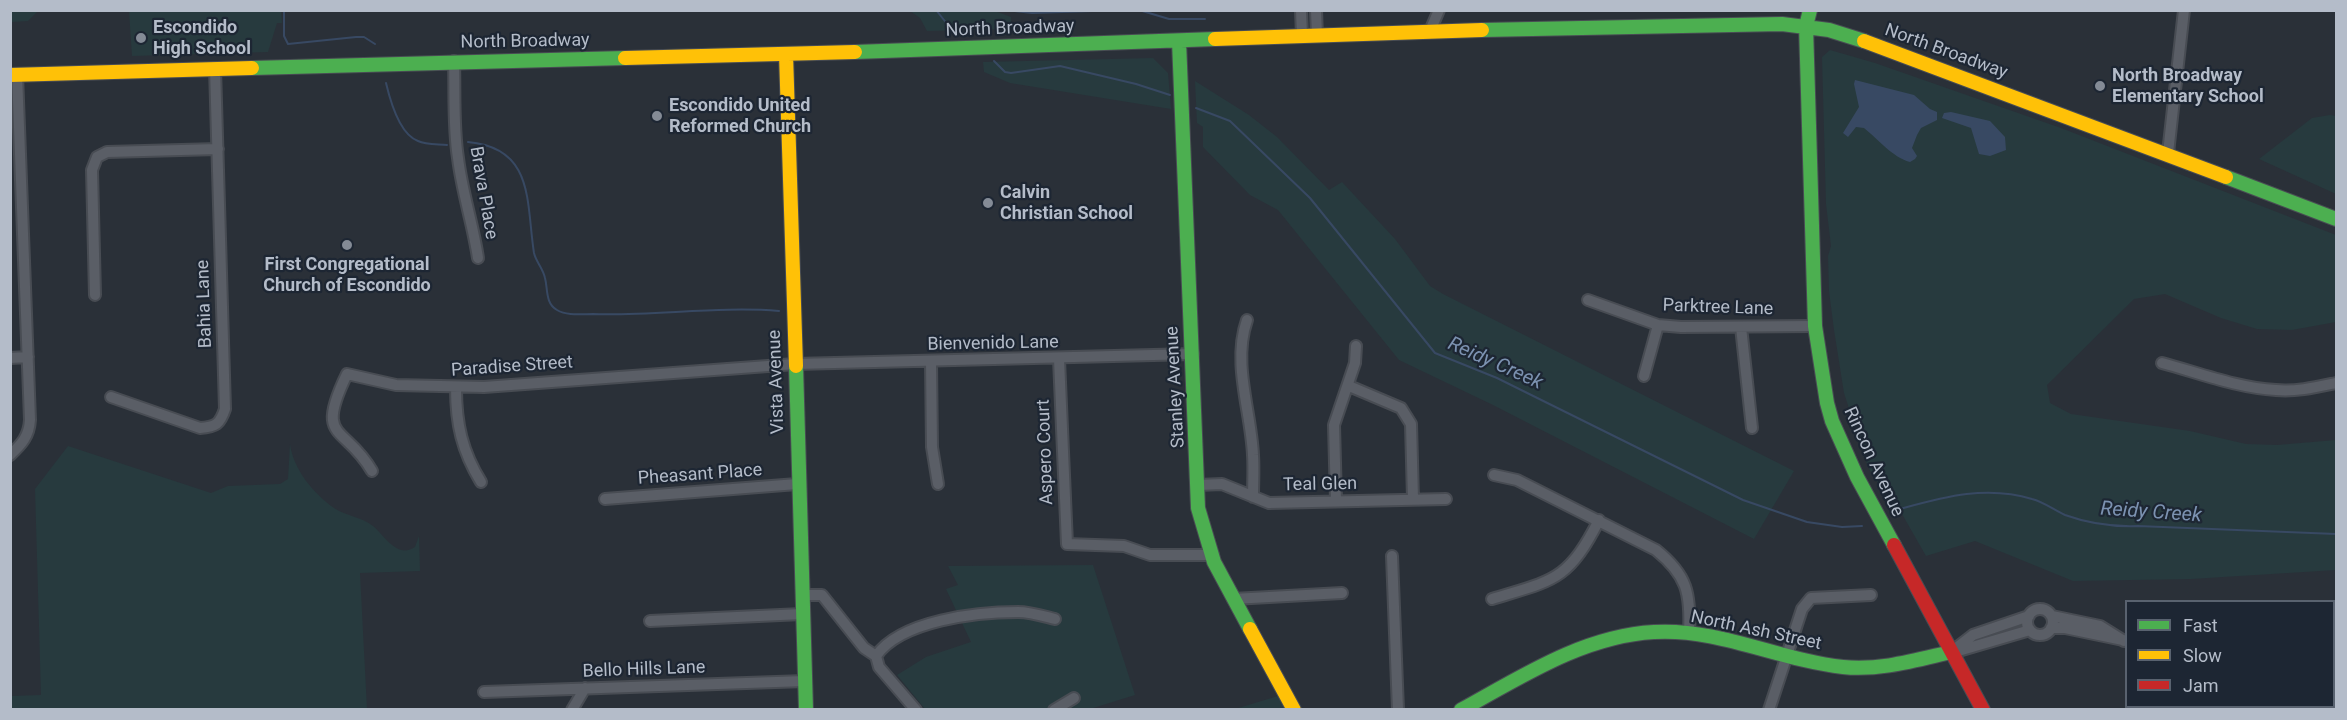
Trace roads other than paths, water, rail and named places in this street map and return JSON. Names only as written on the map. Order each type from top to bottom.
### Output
[{"type":"main road","points":[[1798,10],[1806,27]]},
{"type":"main road","points":[[1806,27],[1810,10]]},
{"type":"main road","name":"North Broadway","points":[[14,74],[786,54],[1430,31],[1760,23],[1829,30],[1886,48],[2337,219]]},
{"type":"main road","name":"Rincon Avenue","points":[[1806,27],[1815,326],[1832,422],[1857,477],[1983,710]]},
{"type":"main road","name":"Stanley Avenue","points":[[1179,41],[1198,508],[1212,555],[1233,599],[1294,710]]},
{"type":"main road","name":"Vista Avenue","points":[[786,54],[797,484],[806,710]]},
{"type":"main road","name":"North Ash Street","points":[[1461,710],[1477,706],[1560,657],[1599,643],[1655,632],[1689,633],[1846,667],[1888,665],[1951,652]]},
{"type":"street","points":[[1301,10],[1302,36]]},
{"type":"street","points":[[1316,10],[1317,36]]},
{"type":"street","points":[[1430,31],[1439,10]]},
{"type":"street","points":[[2168,153],[2184,10]]},
{"type":"street","name":"Brava Place","points":[[454,61],[457,156],[462,184],[473,220],[478,258]]},
{"type":"street","name":"Bahia Lane","points":[[111,397],[200,428],[215,427],[221,421],[225,409],[215,68]]},
{"type":"street","points":[[10,455],[29,432],[28,357],[14,74]]},
{"type":"street","points":[[95,295],[92,170],[97,157],[107,152],[218,149]]},
{"type":"street","name":"Parktree Lane","points":[[1588,300],[1658,325],[1815,326]]},
{"type":"street","points":[[1247,320],[1242,336],[1241,354],[1253,455],[1253,497]]},
{"type":"street","points":[[1644,376],[1658,325]]},
{"type":"street","points":[[1741,327],[1742,356],[1752,428]]},
{"type":"street","points":[[1336,501],[1334,425],[1355,363],[1356,346]]},
{"type":"street","name":"Bienvenido Lane","points":[[795,364],[1193,354]]},
{"type":"street","points":[[10,358],[28,357]]},
{"type":"street","name":"Aspero Court","points":[[1059,359],[1067,544],[1124,546],[1150,555],[1212,555]]},
{"type":"street","points":[[931,362],[932,447],[938,484]]},
{"type":"street","points":[[2162,363],[2229,381],[2276,390],[2314,388],[2337,382]]},
{"type":"street","name":"Paradise Street","points":[[372,471],[363,456],[337,433],[333,421],[337,395],[347,374],[396,385],[456,388],[795,364]]},
{"type":"street","points":[[1348,386],[1401,408],[1408,415],[1411,424],[1413,500]]},
{"type":"street","points":[[456,388],[460,437],[468,462],[481,482]]},
{"type":"street","points":[[1494,475],[1517,480],[1656,549],[1675,565],[1687,587],[1690,609],[1689,633]]},
{"type":"street","name":"Pheasant Place","points":[[605,499],[797,484]]},
{"type":"street","name":"Teal Glen","points":[[1198,485],[1222,484],[1269,503],[1446,499]]},
{"type":"street","points":[[1492,598],[1558,576],[1583,553],[1599,520]]},
{"type":"street","points":[[1392,556],[1398,710]]},
{"type":"street","points":[[1233,599],[1342,593]]},
{"type":"street","points":[[802,595],[822,596],[864,648],[876,656],[879,667],[916,710]]},
{"type":"street","points":[[1769,710],[1802,609],[1811,598],[1871,595]]},
{"type":"street","points":[[1951,652],[1973,635],[2029,616],[2038,609],[2046,610],[2052,616],[2100,626],[2125,641]]},
{"type":"street","points":[[876,656],[886,646],[914,630],[955,616],[1021,612],[1055,619]]},
{"type":"street","points":[[650,621],[802,614]]},
{"type":"street","points":[[2029,616],[2027,623],[2030,630]]},
{"type":"street","points":[[2051,628],[2052,616]]},
{"type":"street","points":[[1951,652],[2030,630],[2041,635],[2051,628],[2066,628],[2125,641]]},
{"type":"street","name":"Bello Hills Lane","points":[[484,692],[805,681]]},
{"type":"street","points":[[572,710],[585,688]]},
{"type":"street","points":[[1054,710],[1074,698]]},
{"type":"water","points":[[1855,80],[1914,95],[1937,112],[1937,120],[1921,128],[1917,135],[1912,148],[1917,156],[1915,159],[1910,162],[1903,160],[1864,128],[1856,127],[1848,137],[1843,133],[1859,107]]},
{"type":"water","points":[[1951,112],[1990,121],[2005,137],[2006,150],[1990,156],[1979,154],[1971,128],[1942,118],[1944,113]]},
{"type":"waterway","points":[[284,10],[284,36],[288,44],[356,37],[364,37],[375,44]]},
{"type":"waterway","name":"Reidy Creek","points":[[936,10],[952,30]]},
{"type":"waterway","points":[[1006,10],[1032,13],[1123,10]]},
{"type":"waterway","points":[[1139,10],[1169,19],[1205,19]]},
{"type":"waterway","name":"Reidy Creek","points":[[994,61],[1005,72],[1060,66],[1136,84],[1170,95]]},
{"type":"waterway","points":[[386,83],[396,116],[411,137],[428,144],[447,145]]},
{"type":"waterway","name":"Reidy Creek","points":[[1196,108],[1230,121],[1310,198],[1435,353],[1497,378],[1743,500],[1807,522],[1842,527],[1862,526]]},
{"type":"waterway","points":[[468,142],[490,146],[505,155],[516,167],[527,197],[534,253],[544,274],[550,304],[557,310],[579,314],[779,311]]},
{"type":"waterway","name":"Reidy Creek","points":[[1900,509],[1965,494],[1998,493],[2032,499],[2065,515],[2101,524],[2336,534]]},
{"type":"place","name":"Escondido High School","points":[[141,38]]},
{"type":"place","name":"North Broadway Elementary School","points":[[2100,86]]},
{"type":"place","name":"Escondido United Reformed Church","points":[[657,116]]},
{"type":"place","name":"Calvin Christian School","points":[[988,203]]},
{"type":"place","name":"First Congregational Church of Escondido","points":[[347,245]]}]
